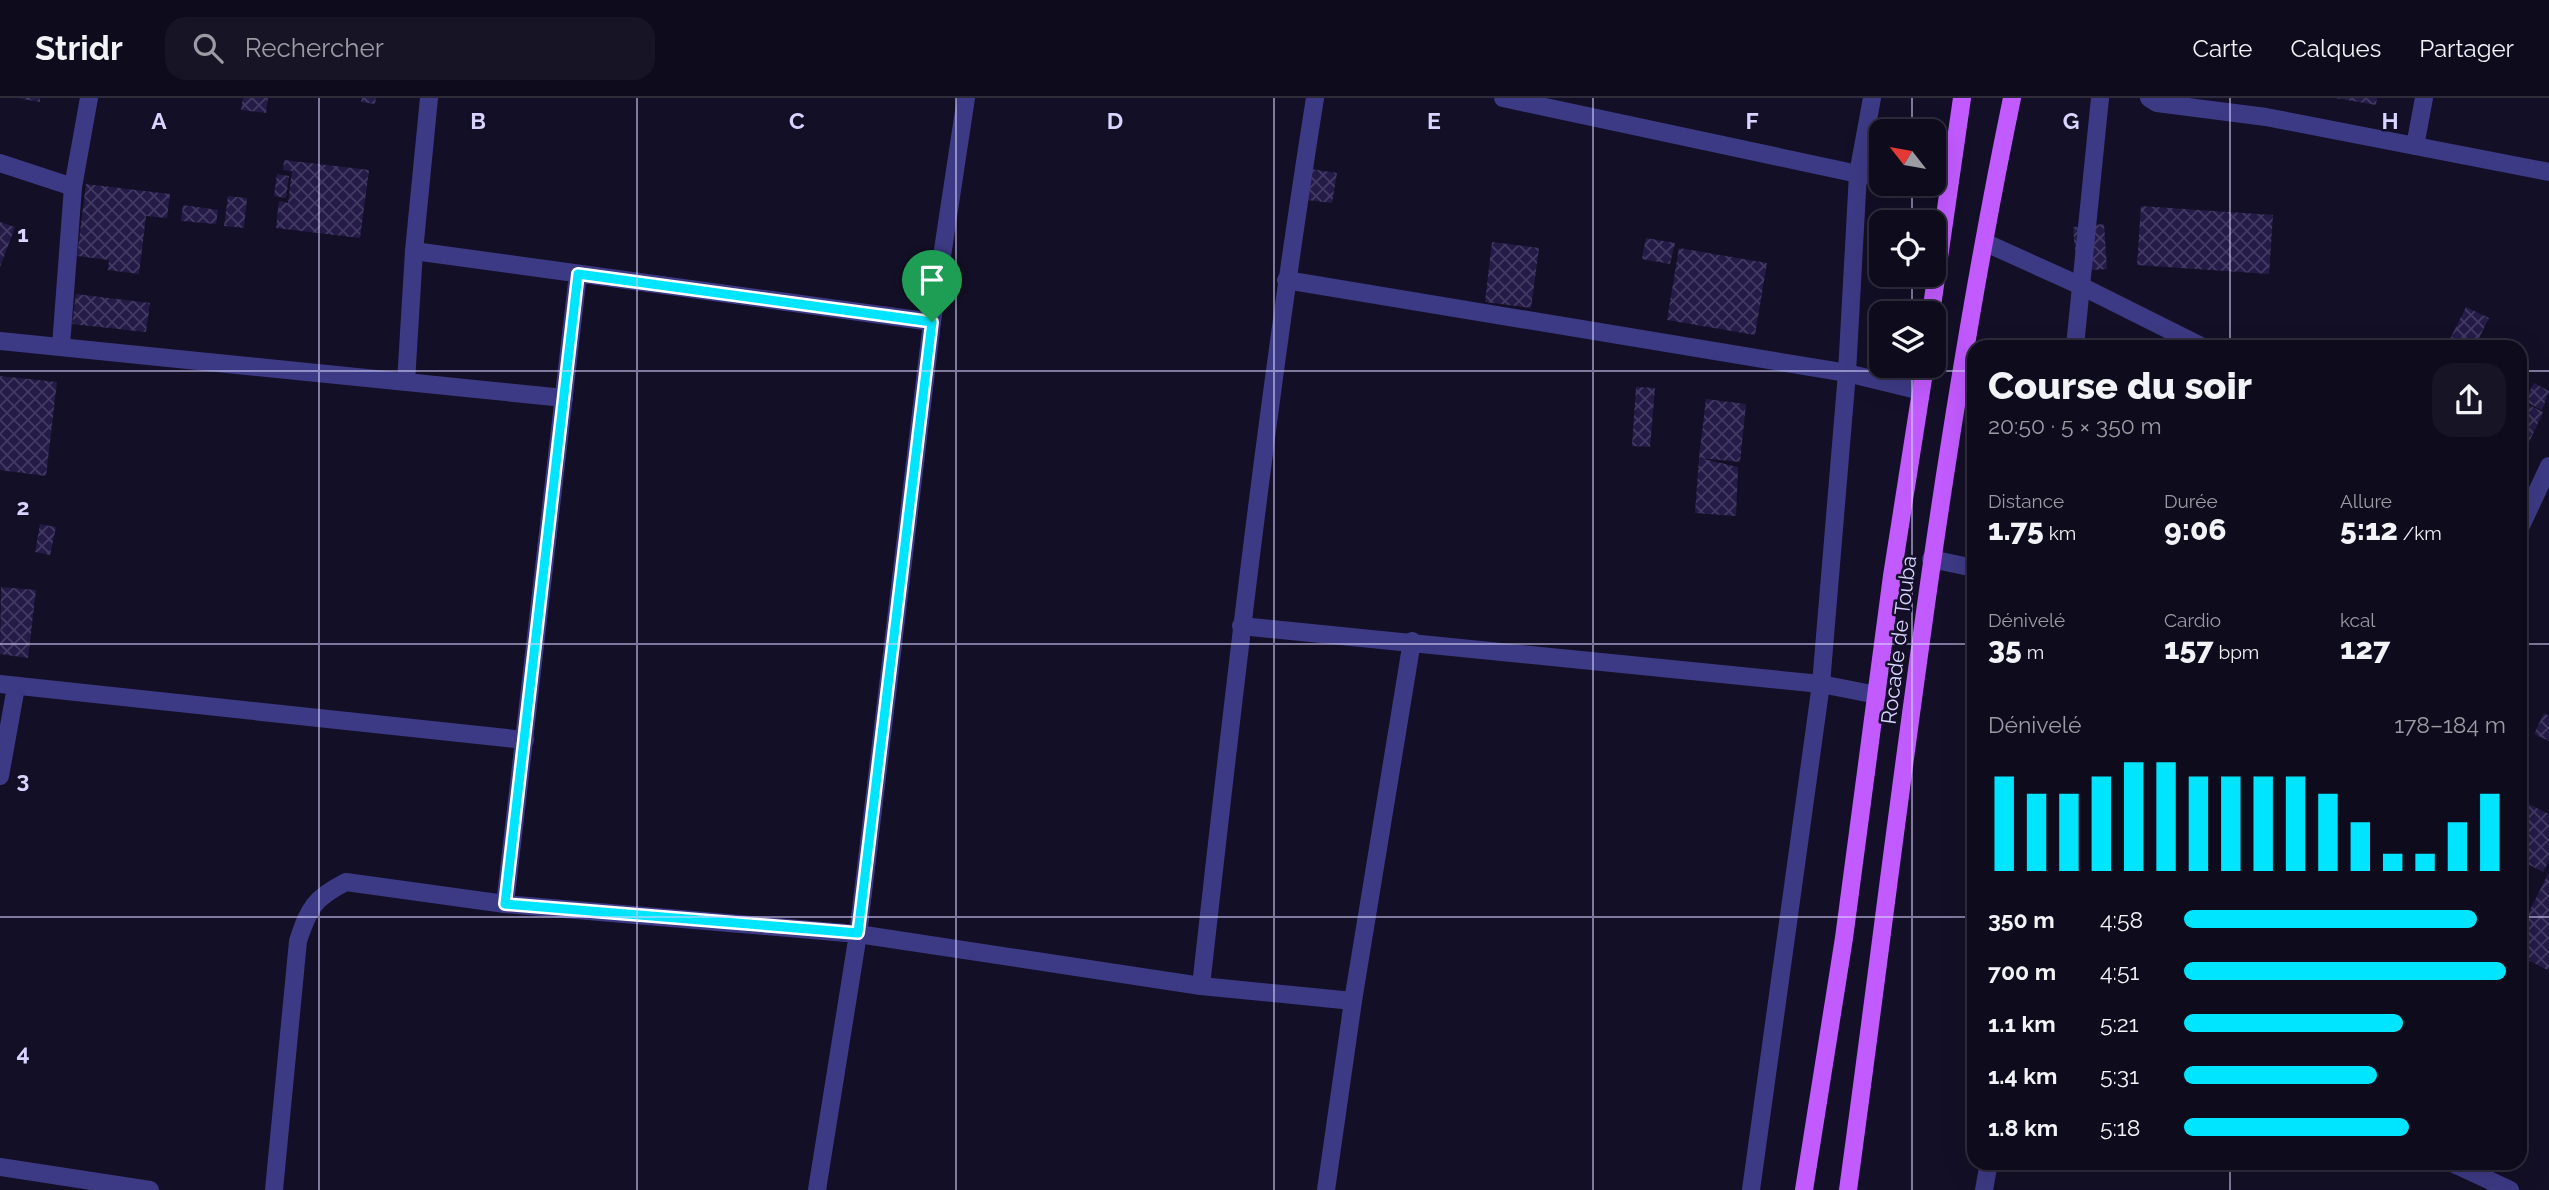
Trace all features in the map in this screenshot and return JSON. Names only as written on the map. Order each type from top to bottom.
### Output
[{"type":"main road","points":[[1946,163],[1962,98]]},
{"type":"main road","name":"Rocade de Touba","points":[[1848,1190],[1917,684],[1931,559],[1966,339],[2012,98]]},
{"type":"main road","points":[[1932,301],[1941,196]]},
{"type":"main road","name":"Rocade de Touba","points":[[1804,1190],[1844,938],[1892,576],[1923,378]]},
{"type":"street","points":[[61,346],[73,187],[89,98]]},
{"type":"street","points":[[406,382],[414,251],[429,98]]},
{"type":"street","points":[[817,1190],[858,933],[932,322],[966,98]]},
{"type":"street","points":[[1201,986],[1241,626],[1286,281],[1315,98]]},
{"type":"street","points":[[1503,98],[1869,175]]},
{"type":"street","points":[[1751,1190],[1821,684],[1847,373],[1858,174],[1872,98]]},
{"type":"street","points":[[2075,340],[2099,98]]},
{"type":"street","points":[[2149,98],[2157,103],[2266,117],[2549,172]]},
{"type":"street","points":[[2415,146],[2424,98]]},
{"type":"street","points":[[0,163],[73,187]]},
{"type":"street","points":[[1986,243],[2079,285],[2189,340]]},
{"type":"street","points":[[414,251],[932,322]]},
{"type":"street","points":[[505,904],[578,274]]},
{"type":"street","points":[[1286,281],[1847,373],[1921,391]]},
{"type":"street","points":[[0,341],[564,398]]},
{"type":"street","points":[[2527,508],[2549,466]]},
{"type":"street","points":[[1931,559],[1967,567]]},
{"type":"street","points":[[1241,626],[1821,684],[1877,695]]},
{"type":"street","points":[[1326,1190],[1353,1001],[1412,641]]},
{"type":"street","points":[[0,776],[8,685],[526,740]]},
{"type":"street","points":[[274,1190],[298,942],[309,909],[325,893],[346,882],[505,904],[858,933],[1201,986],[1353,1001]]},
{"type":"street","points":[[0,1167],[150,1190]]},
{"type":"street","points":[[1984,1190],[1988,1170]]},
{"type":"street","points":[[2467,1170],[2510,1190]]},
{"type":"building","points":[[17,98],[40,98],[40,102]]},
{"type":"building","points":[[243,98],[268,98],[266,113],[241,110]]},
{"type":"building","points":[[362,98],[376,98],[375,104],[361,102]]},
{"type":"building","points":[[2335,98],[2377,98],[2376,105]]},
{"type":"building","points":[[284,160],[369,170],[360,238],[276,228],[279,201],[288,203],[292,171],[283,170]]},
{"type":"building","points":[[1311,169],[1337,173],[1332,203],[1307,200]]},
{"type":"building","points":[[277,174],[289,176],[286,198],[274,196]]},
{"type":"building","points":[[86,184],[170,194],[167,218],[146,216],[139,274],[108,270],[109,260],[77,256]]},
{"type":"building","points":[[228,196],[247,198],[244,228],[224,226]]},
{"type":"building","points":[[183,205],[218,210],[216,224],[181,221]]},
{"type":"building","points":[[2141,206],[2273,215],[2269,274],[2137,265]]},
{"type":"building","points":[[0,222],[15,227],[0,267]]},
{"type":"building","points":[[2104,224],[2107,269],[2077,271],[2073,227]]},
{"type":"building","points":[[1646,238],[1675,243],[1670,264],[1642,259]]},
{"type":"building","points":[[1492,242],[1539,248],[1531,308],[1485,302]]},
{"type":"building","points":[[1679,248],[1767,263],[1755,335],[1667,320]]},
{"type":"building","points":[[76,294],[150,303],[146,332],[72,324]]},
{"type":"building","points":[[2466,307],[2489,318],[2478,340],[2450,340]]},
{"type":"building","points":[[0,376],[57,382],[46,476],[0,470]]},
{"type":"building","points":[[2534,383],[2549,391],[2542,410],[2527,402],[2527,396]]},
{"type":"building","points":[[1636,387],[1655,388],[1650,447],[1632,446]]},
{"type":"building","points":[[1706,399],[1746,404],[1740,462],[1699,458]]},
{"type":"building","points":[[2527,404],[2543,412],[2527,447]]},
{"type":"building","points":[[1699,458],[1738,467],[1736,516],[1695,513]]},
{"type":"building","points":[[40,524],[56,527],[50,555],[35,552]]},
{"type":"building","points":[[1,587],[36,590],[28,658],[0,654]]},
{"type":"building","points":[[2544,713],[2549,716],[2549,741],[2534,734]]},
{"type":"building","points":[[2527,803],[2549,814],[2549,861],[2543,872],[2527,864]]},
{"type":"building","points":[[2549,872],[2549,971],[2527,960],[2527,916]]},
{"type":"route","points":[[578,274],[932,322],[858,933],[505,904],[578,274]]}]
